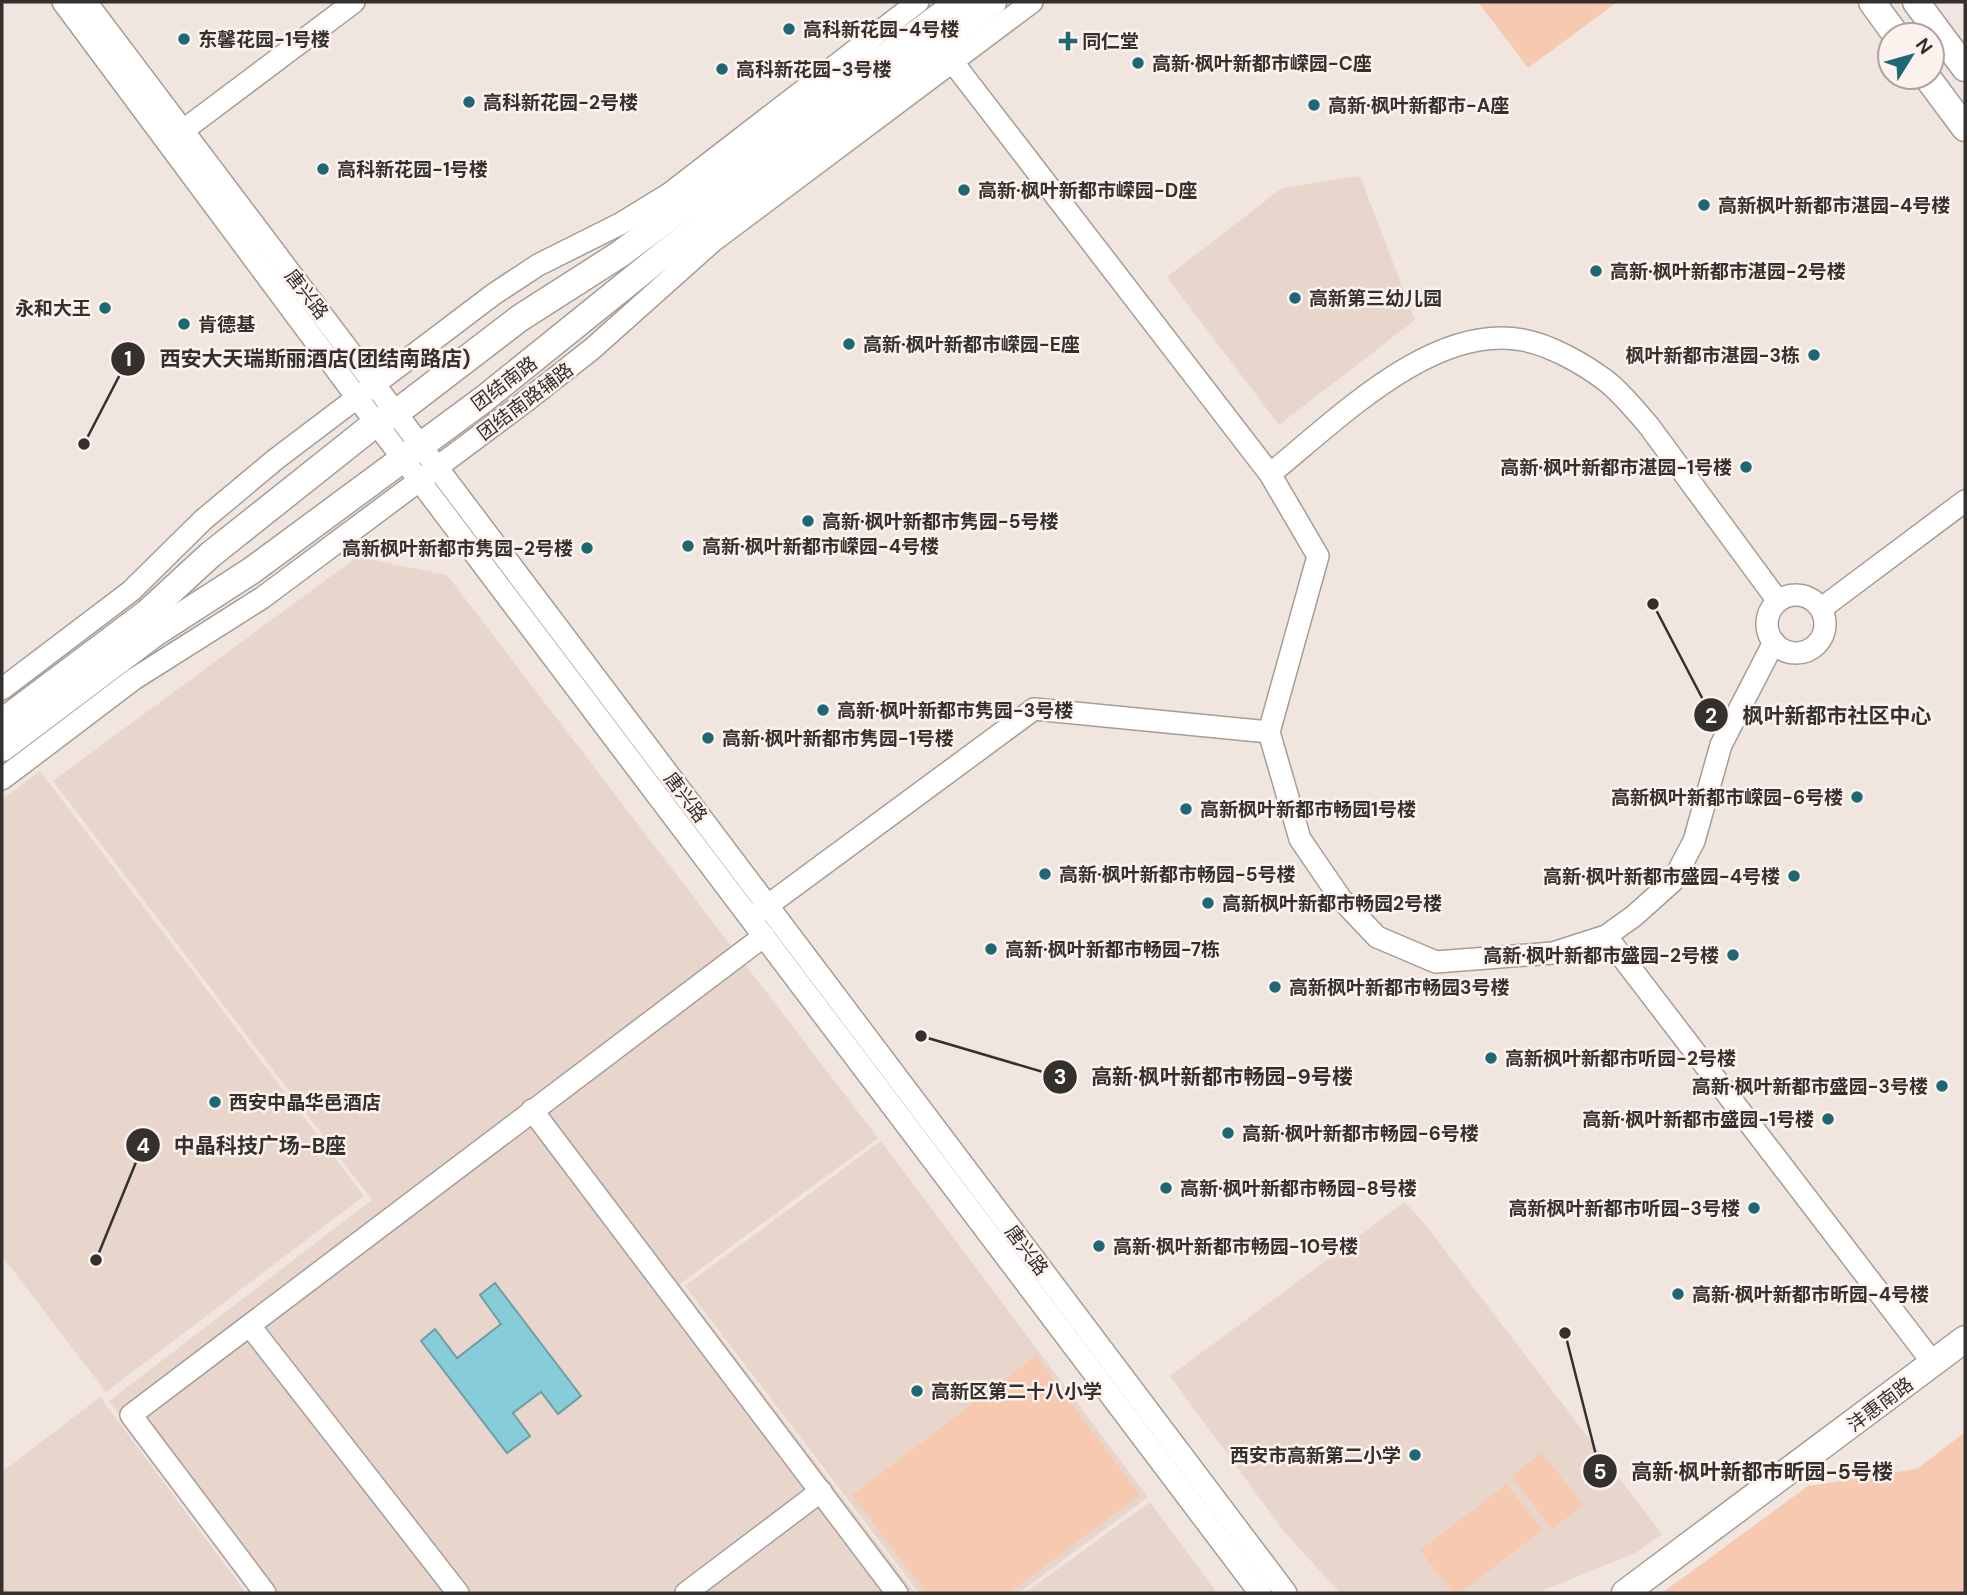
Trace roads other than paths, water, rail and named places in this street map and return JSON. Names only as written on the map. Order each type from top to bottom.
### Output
[{"type":"main road","points":[[2,722],[147,612],[210,555],[386,418],[520,318],[620,254],[960,2]]},
{"type":"main road","name":"团结南路","points":[[2,748],[155,633],[251,571],[945,53],[993,2]]},
{"type":"main road","points":[[1872,2],[1886,21]]},
{"type":"main road","points":[[1916,2],[1965,68]]},
{"type":"main road","points":[[1937,91],[1965,128]]},
{"type":"main road","name":"沣惠南路","points":[[1613,1593],[1632,1590],[1965,1339]]},
{"type":"street","name":"唐兴路","points":[[63,2],[175,136],[759,912],[1286,1593]]},
{"type":"street","name":"唐兴路","points":[[86,2],[175,136]]},
{"type":"street","points":[[175,136],[354,2]]},
{"type":"street","points":[[2,689],[131,592],[203,520],[367,391],[538,265],[620,224],[669,194],[918,2]]},
{"type":"street","name":"团结南路辅路","points":[[2,779],[134,679],[262,598],[429,474],[592,349],[713,242],[945,53],[1032,2]]},
{"type":"street","points":[[945,53],[1270,474],[1318,556],[1269,732],[1300,839],[1341,899],[1377,937],[1436,962],[1553,953],[1606,936],[1634,916],[1672,881],[1694,841],[1721,745],[1774,642]]},
{"type":"street","points":[[1270,474],[1381,386],[1425,357],[1494,338],[1523,340],[1553,351],[1596,374],[1630,405],[1649,426],[1778,601]]},
{"type":"street","points":[[1822,608],[1965,501]]},
{"type":"street","points":[[1787,596],[1806,596],[1822,608],[1826,627],[1824,636],[1811,650],[1793,653],[1774,642],[1767,628],[1768,618],[1778,601],[1787,596]]},
{"type":"street","points":[[759,912],[1034,709],[1269,732]]},
{"type":"street","name":"唐兴路","points":[[759,912],[764,936],[1260,1593]]},
{"type":"street","points":[[265,1593],[131,1415],[764,936]]},
{"type":"street","points":[[1606,936],[1933,1363]]},
{"type":"street","points":[[532,1110],[897,1593]]},
{"type":"street","points":[[250,1325],[458,1593]]},
{"type":"street","points":[[686,1593],[821,1491]]},
{"type":"water","points":[[495,1283],[581,1396],[558,1414],[541,1392],[513,1413],[530,1436],[507,1453],[421,1341],[435,1329],[457,1358],[501,1324],[480,1295]]},
{"type":"place","name":"高科新花园-4号楼","points":[[789,29]]},
{"type":"place","name":"东馨花园-1号楼","points":[[184,39]]},
{"type":"place","name":"同仁堂","points":[[1068,41]]},
{"type":"place","name":"高新·枫叶新都市嵘园-C座","points":[[1138,63]]},
{"type":"place","name":"高科新花园-3号楼","points":[[722,69]]},
{"type":"place","name":"高科新花园-2号楼","points":[[469,102]]},
{"type":"place","name":"高新·枫叶新都市-A座","points":[[1314,105]]},
{"type":"place","name":"高科新花园-1号楼","points":[[323,169]]},
{"type":"place","name":"高新·枫叶新都市嵘园-D座","points":[[964,190]]},
{"type":"place","name":"高新枫叶新都市湛园-4号楼","points":[[1704,205]]},
{"type":"place","name":"高新·枫叶新都市湛园-2号楼","points":[[1596,271]]},
{"type":"place","name":"高新第三幼儿园","points":[[1295,298]]},
{"type":"place","name":"永和大王","points":[[105,308]]},
{"type":"place","name":"肯德基","points":[[184,324]]},
{"type":"place","name":"高新·枫叶新都市嵘园-E座","points":[[849,344]]},
{"type":"place","name":"枫叶新都市湛园-3栋","points":[[1814,355]]},
{"type":"place","name":"西安大天瑞斯丽酒店(团结南路店)","points":[[84,444]]},
{"type":"place","name":"高新·枫叶新都市湛园-1号楼","points":[[1746,467]]},
{"type":"place","name":"高新·枫叶新都市隽园-5号楼","points":[[808,521]]},
{"type":"place","name":"高新·枫叶新都市嵘园-4号楼","points":[[688,546]]},
{"type":"place","name":"高新枫叶新都市隽园-2号楼","points":[[587,548]]},
{"type":"place","name":"枫叶新都市社区中心","points":[[1653,604]]},
{"type":"place","name":"高新·枫叶新都市隽园-3号楼","points":[[823,710]]},
{"type":"place","name":"高新·枫叶新都市隽园-1号楼","points":[[708,738]]},
{"type":"place","name":"高新枫叶新都市嵘园-6号楼","points":[[1857,797]]},
{"type":"place","name":"高新枫叶新都市畅园1号楼","points":[[1186,809]]},
{"type":"place","name":"高新·枫叶新都市畅园-5号楼","points":[[1045,874]]},
{"type":"place","name":"高新·枫叶新都市盛园-4号楼","points":[[1794,876]]},
{"type":"place","name":"高新枫叶新都市畅园2号楼","points":[[1208,903]]},
{"type":"place","name":"高新·枫叶新都市畅园-7栋","points":[[991,949]]},
{"type":"place","name":"高新·枫叶新都市盛园-2号楼","points":[[1733,955]]},
{"type":"place","name":"高新枫叶新都市畅园3号楼","points":[[1275,987]]},
{"type":"place","name":"高新·枫叶新都市畅园-9号楼","points":[[921,1036]]},
{"type":"place","name":"高新枫叶新都市听园-2号楼","points":[[1491,1058]]},
{"type":"place","name":"高新·枫叶新都市盛园-3号楼","points":[[1942,1086]]},
{"type":"place","name":"西安中晶华邑酒店","points":[[215,1102]]},
{"type":"place","name":"高新·枫叶新都市盛园-1号楼","points":[[1828,1119]]},
{"type":"place","name":"高新·枫叶新都市畅园-6号楼","points":[[1228,1133]]},
{"type":"place","name":"高新·枫叶新都市畅园-8号楼","points":[[1166,1188]]},
{"type":"place","name":"高新枫叶新都市听园-3号楼","points":[[1754,1208]]},
{"type":"place","name":"高新·枫叶新都市畅园-10号楼","points":[[1099,1246]]},
{"type":"place","name":"中晶科技广场-B座","points":[[96,1260]]},
{"type":"place","name":"高新·枫叶新都市昕园-4号楼","points":[[1678,1294]]},
{"type":"place","name":"高新·枫叶新都市昕园-5号楼","points":[[1565,1333]]},
{"type":"place","name":"高新区第二十八小学","points":[[917,1391]]},
{"type":"place","name":"西安市高新第二小学","points":[[1415,1455]]}]
